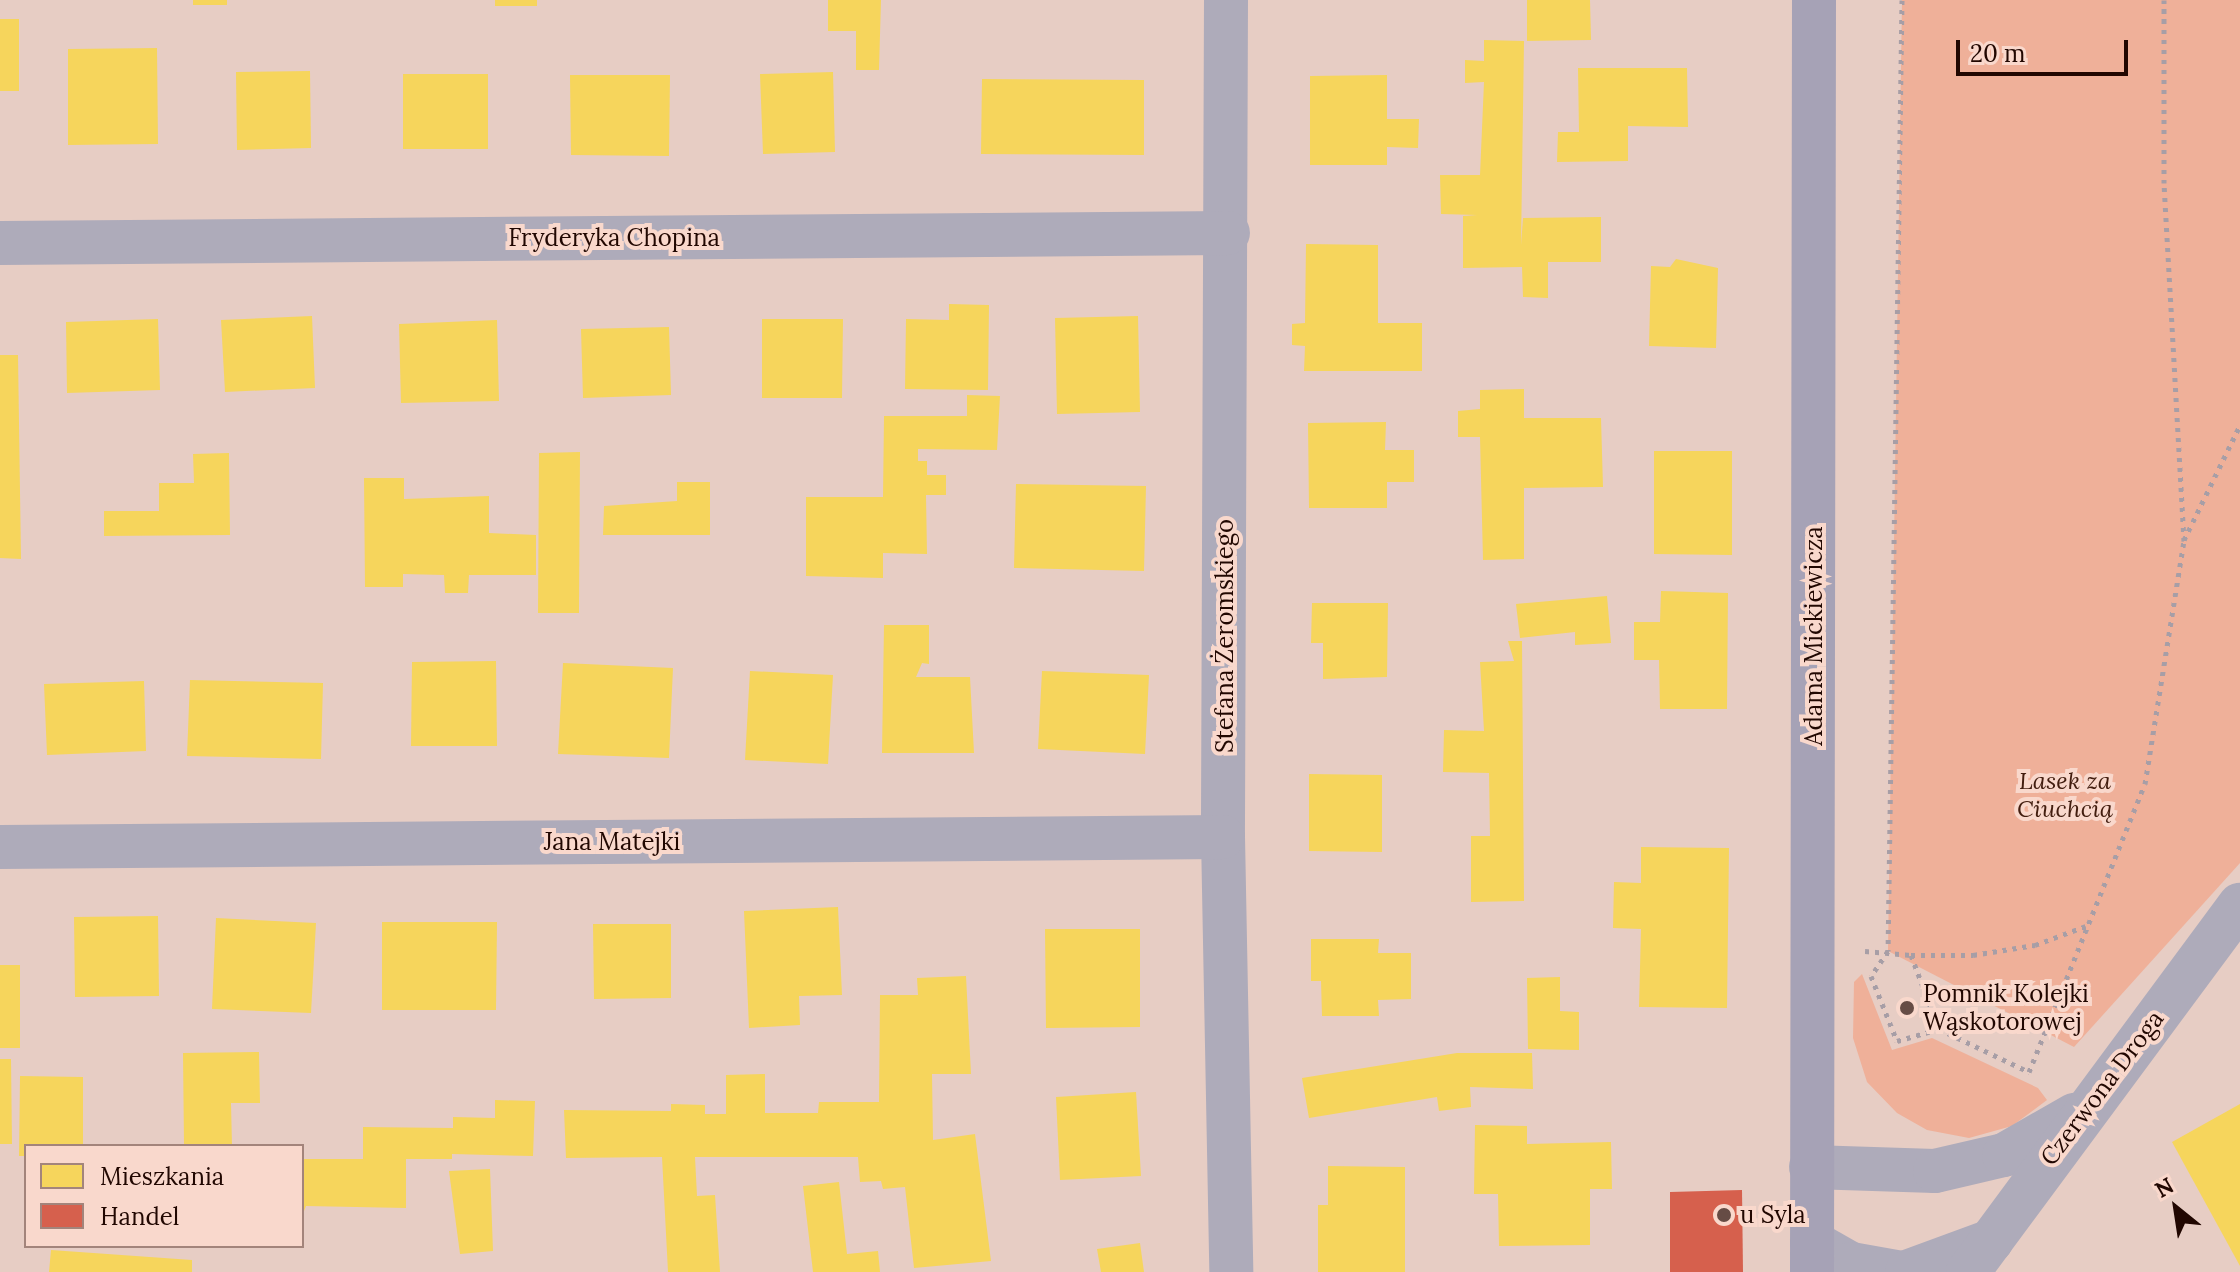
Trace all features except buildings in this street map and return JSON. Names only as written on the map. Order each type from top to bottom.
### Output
[{"type":"main road","name":"Adama Mickiewicza","points":[[1812,1257],[1814,0]]},
{"type":"street","name":"Stefana Żeromskiego","points":[[1226,0],[1228,233],[1223,837],[1231,1272]]},
{"type":"street","name":"Fryderyka Chopina","points":[[0,243],[1228,233]]},
{"type":"street","name":"Jana Matejki","points":[[0,847],[1223,837]]},
{"type":"street","name":"Czerwona Droga","points":[[1979,1256],[2083,1110],[2240,905]]},
{"type":"street","points":[[1811,1167],[1935,1171],[2004,1155],[2083,1110]]},
{"type":"street","points":[[1907,1272],[1979,1256]]},
{"type":"street","points":[[1812,1257],[1897,1272]]},
{"type":"path","points":[[1902,0],[1888,951],[1871,976],[1897,1041],[1939,1029],[2029,1072],[2145,784],[2184,541],[2164,183],[2164,0]]},
{"type":"path","points":[[2184,541],[2240,425]]},
{"type":"path","points":[[1888,951],[1911,955],[1973,955],[2035,945],[2087,926]]},
{"type":"path","points":[[1911,955],[1939,1029]]},
{"type":"green space","name":"Lasek za Ciuchcią","points":[[1902,0],[2240,0],[2240,863],[2074,1047],[1888,951]]},
{"type":"green space","points":[[1862,974],[1892,1050],[1932,1038],[2038,1088],[2047,1100],[2012,1126],[1969,1138],[1927,1130],[1897,1113],[1867,1082],[1853,1038],[1854,982]]},
{"type":"place","name":"Pomnik Kolejki Wąskotorowej","points":[[1907,1008]]},
{"type":"place","name":"u Syla","points":[[1724,1215]]}]
